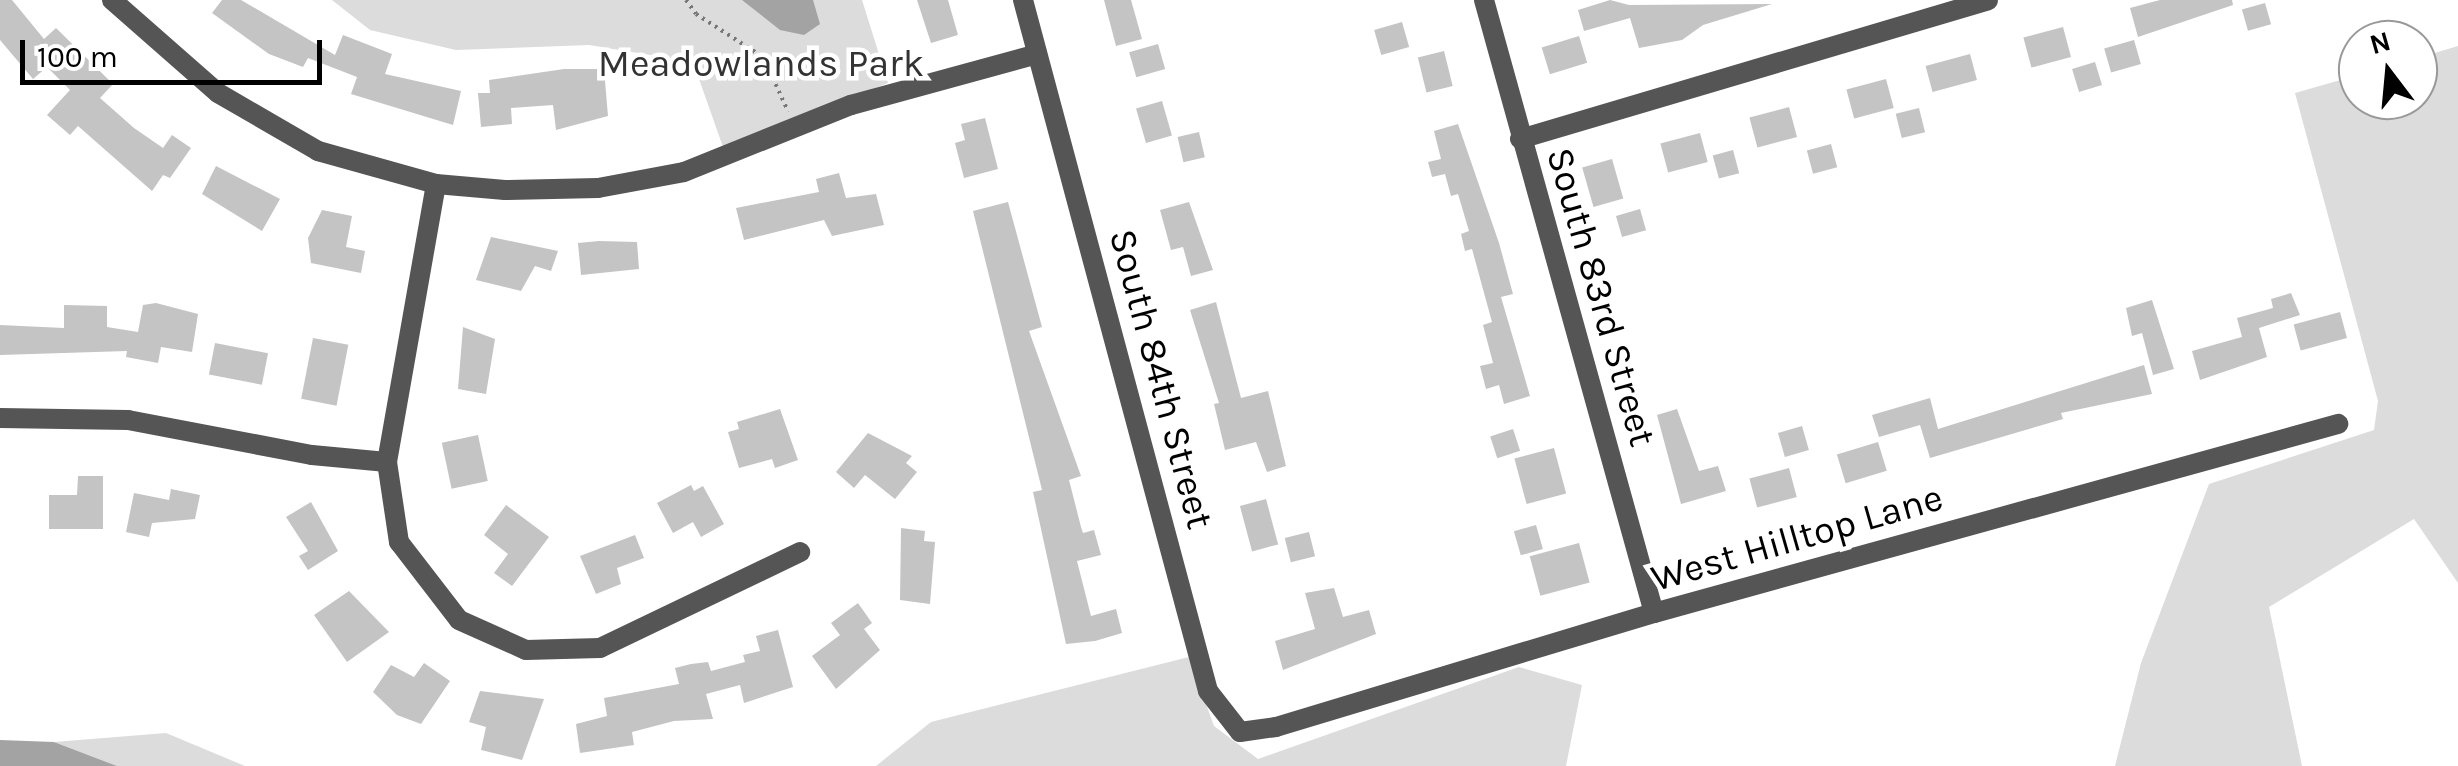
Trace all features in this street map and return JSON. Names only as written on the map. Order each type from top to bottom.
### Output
[{"type":"street","points":[[112,0],[218,93],[318,151],[436,184],[554,190],[636,182],[737,155],[850,106],[1038,54]]},
{"type":"street","name":"South 84th Street","points":[[1022,0],[1208,692],[1240,732],[1276,727]]},
{"type":"street","name":"South 83rd Street","points":[[1484,0],[1654,613]]},
{"type":"street","points":[[1520,139],[1988,0]]},
{"type":"street","points":[[436,184],[387,462],[399,542],[459,620],[526,650],[600,648],[800,552]]},
{"type":"street","points":[[0,418],[128,420],[312,455],[387,462]]},
{"type":"street","name":"West Hilltop Lane","points":[[1276,727],[1654,613],[2338,424]]},
{"type":"path","points":[[686,0],[696,14],[741,39],[770,66],[797,129]]},
{"type":"green space","name":"Meadowlands Park","points":[[332,0],[862,0],[888,83],[723,147],[693,62],[589,45],[456,50],[370,30]]},
{"type":"green space","points":[[2458,46],[2458,583],[2414,519],[2269,607],[2302,766],[2115,766],[2141,663],[2209,484],[2374,430],[2378,401],[2295,93],[2338,81],[2338,120],[2438,120],[2438,52]]},
{"type":"green space","points":[[1189,657],[1214,726],[1258,759],[1519,667],[1582,685],[1566,766],[876,766],[931,722]]},
{"type":"green space","points":[[166,733],[245,766],[117,766],[54,742]]},
{"type":"shaded area","points":[[742,0],[813,0],[820,24],[804,35],[780,30]]},
{"type":"shaded area","points":[[0,740],[54,742],[117,766],[0,766]]},
{"type":"building","points":[[0,0],[12,0],[44,39],[56,28],[113,84],[100,98],[134,128],[163,148],[172,135],[191,148],[170,178],[163,175],[152,191],[78,126],[70,135],[47,115],[70,90],[47,67],[33,79],[0,40]]},
{"type":"building","points":[[222,0],[241,0],[335,55],[343,35],[392,54],[385,74],[461,91],[453,125],[351,94],[357,77],[308,58],[303,67],[269,54],[212,13]]},
{"type":"building","points":[[917,0],[948,0],[958,35],[931,43]]},
{"type":"building","points":[[1104,0],[1131,0],[1142,39],[1116,46]]},
{"type":"building","points":[[1610,0],[1629,5],[1772,4],[1703,25],[1682,40],[1639,48],[1630,18],[1584,31],[1578,10]]},
{"type":"building","points":[[2160,0],[2232,0],[2233,5],[2138,37],[2130,8]]},
{"type":"building","points":[[2265,3],[2271,24],[2248,31],[2242,10]]},
{"type":"building","points":[[1402,22],[1409,47],[1381,55],[1374,30]]},
{"type":"building","points":[[2063,27],[2071,57],[2031,68],[2023,38]]},
{"type":"building","points":[[1579,36],[1587,63],[1550,74],[1542,47]]},
{"type":"building","points":[[2134,40],[2141,64],[2111,73],[2104,49]]},
{"type":"building","points":[[1158,44],[1165,69],[1136,77],[1129,52]]},
{"type":"building","points":[[1444,51],[1453,86],[1427,92],[1418,58]]},
{"type":"building","points":[[1970,54],[1977,80],[1933,92],[1926,66]]},
{"type":"building","points":[[2095,62],[2102,85],[2079,92],[2072,69]]},
{"type":"building","points":[[564,69],[604,69],[608,116],[556,130],[553,105],[511,108],[512,124],[481,127],[478,93],[490,93],[489,80]]},
{"type":"building","points":[[1886,79],[1894,108],[1854,119],[1846,90]]},
{"type":"building","points":[[1162,101],[1172,136],[1146,143],[1136,108]]},
{"type":"building","points":[[1789,107],[1797,137],[1757,148],[1749,118]]},
{"type":"building","points":[[1919,108],[1925,132],[1902,138],[1896,114]]},
{"type":"building","points":[[985,118],[998,169],[964,178],[955,143],[965,140],[961,124]]},
{"type":"building","points":[[1458,124],[1513,294],[1501,297],[1530,396],[1504,404],[1499,385],[1486,389],[1480,366],[1493,363],[1483,325],[1492,322],[1472,249],[1465,251],[1461,234],[1469,231],[1458,194],[1451,196],[1445,174],[1432,177],[1428,162],[1441,159],[1434,131]]},
{"type":"building","points":[[1199,132],[1205,157],[1183,162],[1178,137]]},
{"type":"building","points":[[1700,133],[1708,162],[1668,173],[1660,144]]},
{"type":"building","points":[[1831,144],[1837,167],[1813,174],[1807,150]]},
{"type":"building","points":[[1733,150],[1739,173],[1719,179],[1713,155]]},
{"type":"building","points":[[1612,159],[1623,198],[1594,207],[1582,168]]},
{"type":"building","points":[[216,166],[280,199],[262,231],[202,194]]},
{"type":"building","points":[[839,173],[846,198],[876,194],[884,225],[832,236],[824,220],[744,240],[736,208],[819,192],[816,179]]},
{"type":"building","points":[[1008,202],[1042,327],[1029,331],[1081,476],[1069,480],[1081,527],[1083,533],[1094,530],[1101,555],[1077,561],[1091,616],[1116,609],[1122,633],[1095,641],[1066,644],[1033,492],[1042,490],[973,211]]},
{"type":"building","points":[[1189,202],[1213,270],[1191,276],[1183,247],[1171,250],[1160,210]]},
{"type":"building","points":[[1640,209],[1646,230],[1622,237],[1616,216]]},
{"type":"building","points":[[322,210],[352,216],[346,247],[365,251],[361,273],[311,263],[308,238]]},
{"type":"building","points":[[491,237],[558,251],[551,271],[535,266],[521,291],[476,280]]},
{"type":"building","points":[[637,242],[639,269],[581,275],[578,243]]},
{"type":"building","points":[[2291,293],[2300,315],[2259,328],[2267,357],[2200,380],[2192,351],[2242,337],[2237,318],[2273,308],[2271,299]]},
{"type":"building","points":[[2152,300],[2174,369],[2153,375],[2142,333],[2132,336],[2126,308]]},
{"type":"building","points":[[1216,302],[1241,398],[1268,391],[1286,466],[1267,472],[1256,442],[1225,450],[1214,404],[1219,403],[1190,310]]},
{"type":"building","points":[[156,303],[198,314],[192,352],[161,347],[158,363],[126,357],[127,351],[0,355],[0,325],[64,328],[64,305],[107,306],[107,327],[138,332],[143,305]]},
{"type":"building","points":[[2340,312],[2347,338],[2301,351],[2294,324]]},
{"type":"building","points":[[463,327],[495,339],[486,394],[458,389]]},
{"type":"building","points":[[313,338],[348,345],[337,406],[301,399]]},
{"type":"building","points":[[215,343],[268,353],[262,385],[209,374]]},
{"type":"building","points":[[2144,365],[2152,394],[2061,413],[2063,419],[1930,458],[1920,425],[1879,437],[1872,415],[1930,398],[1938,429]]},
{"type":"building","points":[[780,409],[798,460],[775,468],[772,459],[739,468],[728,432],[739,429],[737,422]]},
{"type":"building","points":[[1677,409],[1699,471],[1718,466],[1726,491],[1681,504],[1657,415]]},
{"type":"building","points":[[1802,426],[1809,450],[1785,457],[1778,433]]},
{"type":"building","points":[[1513,429],[1520,451],[1497,458],[1490,436]]},
{"type":"building","points":[[868,433],[912,456],[906,463],[917,472],[895,499],[865,475],[854,488],[836,472]]},
{"type":"building","points":[[478,435],[488,481],[452,489],[442,443]]},
{"type":"building","points":[[1878,442],[1887,471],[1846,483],[1837,455]]},
{"type":"building","points":[[1554,448],[1566,493],[1527,504],[1514,459]]},
{"type":"building","points":[[1789,468],[1797,497],[1757,508],[1749,479]]},
{"type":"building","points":[[78,476],[103,476],[103,529],[49,529],[49,495],[77,495]]},
{"type":"building","points":[[691,485],[694,491],[703,486],[724,524],[701,537],[693,522],[673,533],[657,503]]},
{"type":"building","points":[[171,489],[200,495],[195,519],[152,523],[149,537],[126,532],[134,493],[169,500]]},
{"type":"building","points":[[1266,499],[1278,544],[1252,551],[1240,506]]},
{"type":"building","points":[[311,502],[338,551],[308,570],[299,556],[308,551],[286,517]]},
{"type":"building","points":[[506,505],[549,537],[512,586],[494,573],[508,554],[484,535]]},
{"type":"building","points":[[1536,525],[1543,549],[1521,555],[1514,531]]},
{"type":"building","points":[[901,528],[925,531],[924,541],[935,542],[930,604],[900,600]]},
{"type":"building","points":[[1309,532],[1315,556],[1291,562],[1285,538]]},
{"type":"building","points":[[635,535],[644,558],[617,568],[621,584],[596,594],[580,556]]},
{"type":"building","points":[[1579,543],[1590,583],[1540,596],[1530,556]]},
{"type":"building","points":[[1334,588],[1343,617],[1369,610],[1376,634],[1283,670],[1275,641],[1315,629],[1305,593]]},
{"type":"building","points":[[349,591],[389,632],[347,662],[314,615]]},
{"type":"building","points":[[858,603],[872,623],[864,629],[880,650],[836,689],[812,656],[840,635],[831,623]]},
{"type":"building","points":[[778,630],[793,687],[744,703],[740,685],[706,694],[713,719],[674,721],[632,732],[634,745],[580,753],[576,724],[607,716],[604,698],[679,684],[675,668],[708,662],[711,671],[745,662],[743,655],[760,651],[756,636]]},
{"type":"building","points":[[424,663],[450,681],[421,724],[397,715],[373,692],[391,665],[414,677]]},
{"type":"building","points":[[480,691],[544,699],[522,760],[481,750],[486,727],[469,722]]}]
